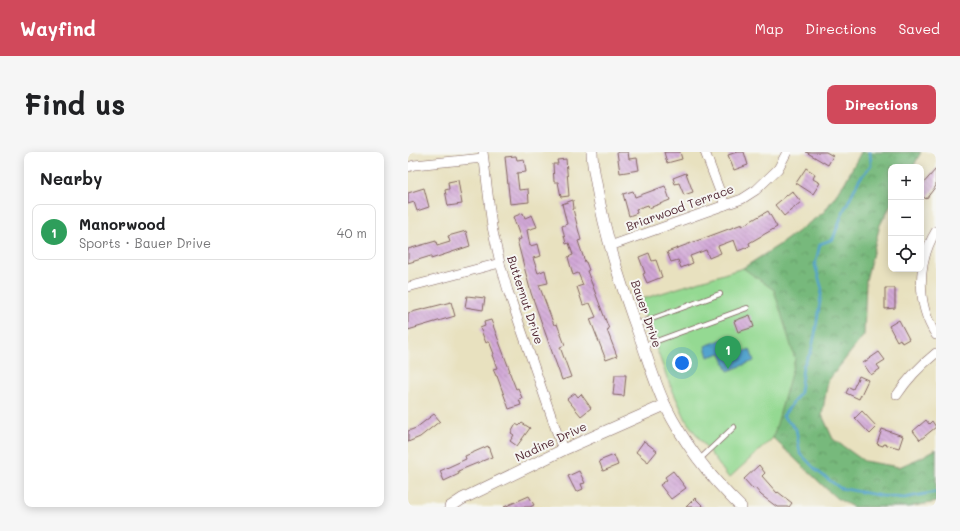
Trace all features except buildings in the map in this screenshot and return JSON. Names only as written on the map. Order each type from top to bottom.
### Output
[{"type":"street","name":"Bauer Drive","points":[[592,152],[603,220],[610,246],[643,346],[665,405],[683,437],[699,460],[720,487],[742,507]]},
{"type":"street","points":[[705,152],[725,205]]},
{"type":"street","name":"Briarwood Terrace","points":[[610,246],[742,199],[756,190],[778,169],[787,152]]},
{"type":"street","points":[[408,167],[483,155]]},
{"type":"street","name":"Butternut Drive","points":[[483,155],[492,227],[500,263],[508,291],[563,450]]},
{"type":"street","points":[[936,230],[925,256],[921,278],[923,301],[929,324],[936,335]]},
{"type":"street","points":[[408,287],[500,263]]},
{"type":"street","points":[[898,395],[907,380],[918,368],[936,353]]},
{"type":"street","name":"Nadine Drive","points":[[450,507],[462,499],[563,450],[665,405]]},
{"type":"lane","points":[[636,325],[720,294]]},
{"type":"lane","points":[[643,346],[747,308]]},
{"type":"lane","points":[[699,460],[734,427]]},
{"type":"green space","points":[[861,152],[921,152],[915,164],[888,164],[888,210],[880,225],[866,280],[864,335],[828,381],[822,415],[833,439],[864,461],[899,467],[936,449],[936,502],[908,507],[853,507],[836,498],[773,438],[765,419],[743,268],[779,245],[824,212],[845,182]]},
{"type":"green space","points":[[743,268],[774,290],[795,359],[773,438],[729,478],[687,422],[667,378],[639,300]]},
{"type":"water","points":[[731,336],[737,354],[750,349],[754,361],[728,371],[721,353],[708,357],[705,346]]},
{"type":"waterway","points":[[870,152],[871,165],[859,180],[843,212],[833,239],[820,244],[815,265],[822,289],[815,334],[811,352],[803,366],[800,393],[783,416],[796,429],[800,453],[817,471],[840,488],[882,496],[904,498],[936,492]]},
{"type":"place","name":"Manorwood","points":[[728,369]]}]
